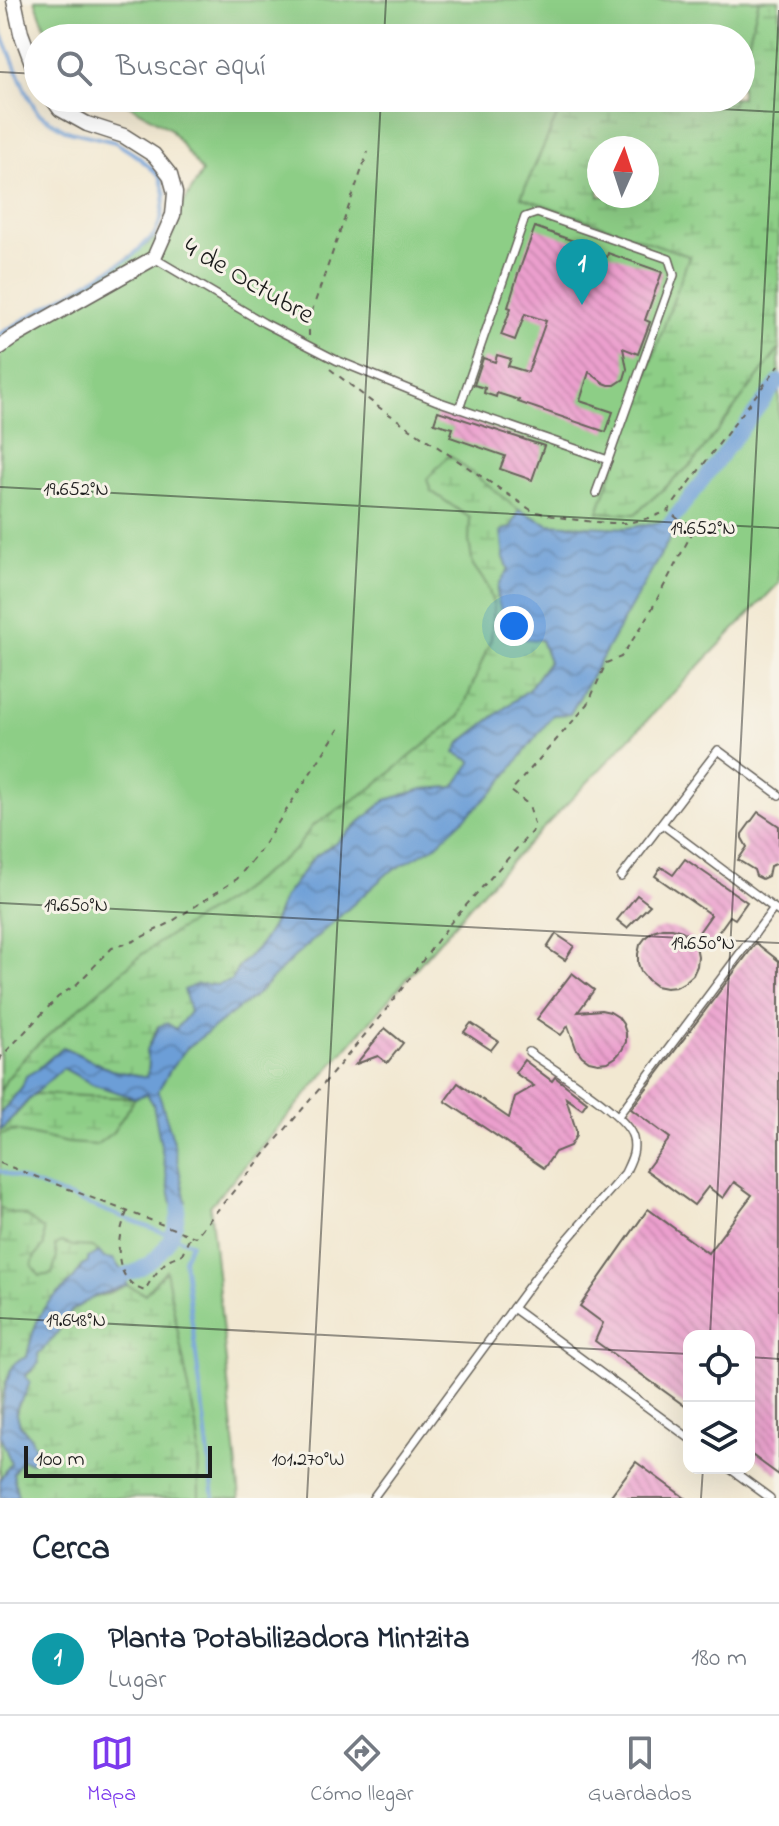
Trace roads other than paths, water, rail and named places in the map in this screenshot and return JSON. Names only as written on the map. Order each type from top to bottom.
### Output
[{"type":"street","points":[[14,0],[24,41]]},
{"type":"street","points":[[65,112],[87,124],[124,136],[154,155],[170,175],[175,193],[173,215],[154,258]]},
{"type":"street","name":"4 de Octubre","points":[[0,347],[154,258]]},
{"type":"lane","points":[[459,409],[525,217],[537,213],[669,259],[674,275],[596,493]]},
{"type":"lane","name":"4 de Octubre","points":[[154,258],[264,323],[336,360],[437,401],[608,460]]},
{"type":"lane","points":[[621,877],[718,750],[779,795]]},
{"type":"lane","points":[[618,1116],[777,910],[662,824]]},
{"type":"lane","points":[[373,1498],[541,1270],[625,1173],[635,1154],[633,1135],[618,1116],[529,1052]]},
{"type":"lane","points":[[513,1308],[683,1434]]},
{"type":"lane","points":[[737,1474],[770,1498]]},
{"type":"water","points":[[519,510],[548,524],[627,528],[660,522],[674,531],[570,714],[553,715],[496,789],[434,847],[388,873],[256,995],[187,1048],[172,1067],[158,1091],[173,1139],[186,1202],[173,1209],[153,1104],[147,1094],[135,1098],[92,1084],[63,1068],[0,1129],[0,1114],[22,1087],[26,1076],[63,1047],[111,1070],[147,1077],[149,1064],[146,1052],[159,1026],[167,1023],[176,1029],[190,1012],[184,990],[197,984],[217,985],[231,981],[239,966],[260,945],[284,897],[314,857],[336,843],[386,800],[423,789],[454,787],[472,761],[455,753],[460,743],[528,690],[549,661],[541,640],[516,638],[498,600],[498,587],[509,569],[504,558],[501,531],[511,528]]},
{"type":"water","points":[[99,1252],[104,1258],[113,1259],[125,1275],[127,1285],[95,1296],[71,1311],[55,1336],[38,1354],[39,1363],[25,1376],[30,1382],[16,1411],[20,1425],[31,1438],[40,1458],[30,1463],[22,1459],[13,1473],[18,1498],[0,1498],[0,1479],[11,1463],[0,1434],[6,1385],[12,1368],[16,1362],[27,1357],[34,1328],[44,1309],[72,1281],[88,1258]]},
{"type":"waterway","points":[[0,22],[24,87]]},
{"type":"waterway","points":[[0,334],[131,257],[154,235],[161,220],[165,194],[160,176],[115,142],[65,130],[37,112]]},
{"type":"waterway","points":[[667,527],[779,381]]},
{"type":"waterway","points":[[0,1171],[191,1243],[184,1259],[214,1498]]},
{"type":"waterway","points":[[125,1275],[147,1265],[163,1249],[174,1229],[179,1205]]},
{"type":"place","name":"Planta Potabilizadora Mintzita","points":[[582,305]]}]
